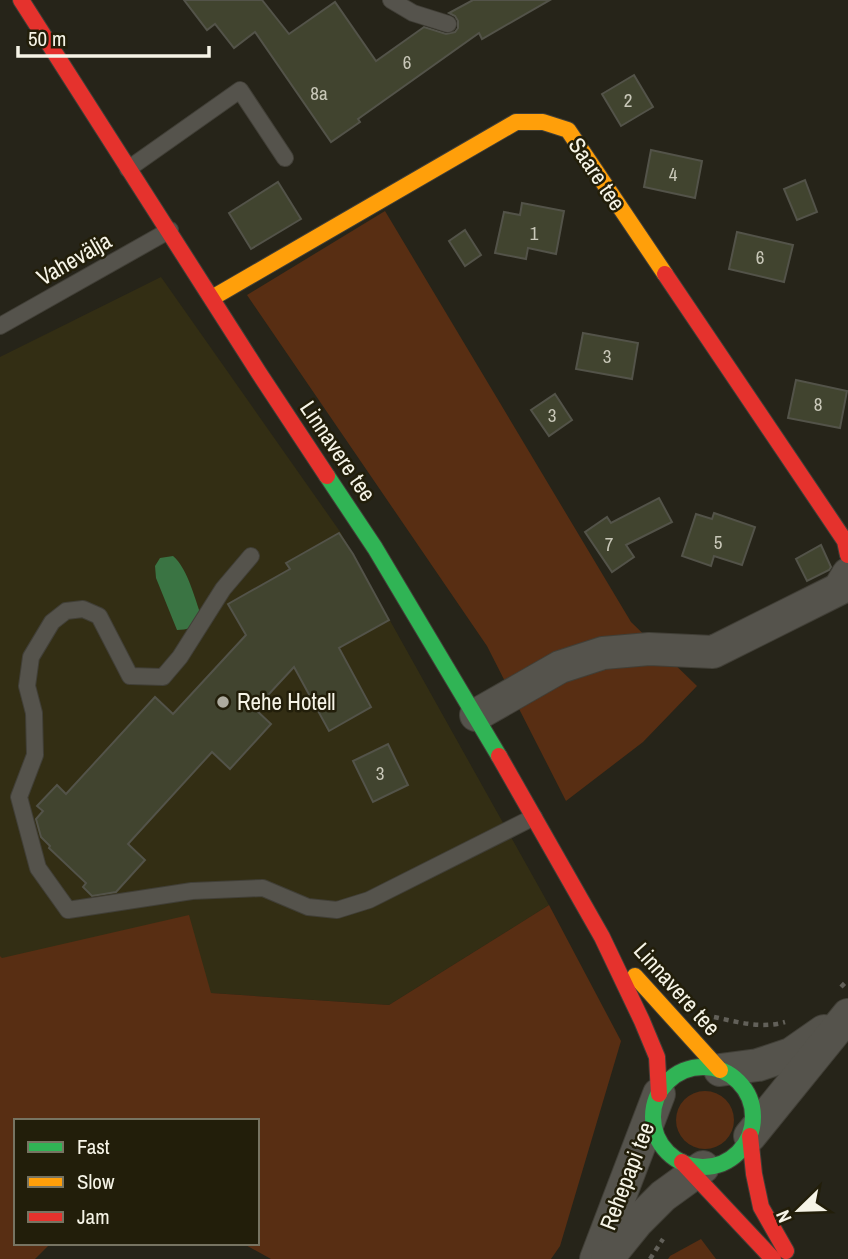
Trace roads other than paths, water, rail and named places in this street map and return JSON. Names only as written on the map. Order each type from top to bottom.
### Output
[{"type":"street","name":"Linnavere tee","points":[[22,0],[259,373],[375,548],[477,715],[602,937],[657,1057],[659,1094]]},
{"type":"street","name":"Saare tee","points":[[212,298],[516,122],[543,122],[568,130],[845,541],[848,555]]},
{"type":"street","points":[[477,715],[560,667],[603,653],[649,649],[713,652],[839,589],[848,574]]},
{"type":"street","name":"Linnavere tee","points":[[602,937],[720,1070]]},
{"type":"street","points":[[720,1070],[758,1065],[791,1054],[845,1006]]},
{"type":"street","points":[[693,1168],[718,1165],[742,1149],[845,1006]]},
{"type":"street","name":"Linnavere tee","points":[[774,1259],[693,1168],[668,1153],[659,1140],[654,1125],[654,1109],[667,1082],[679,1074],[692,1068],[720,1070],[734,1077],[745,1089],[751,1104],[753,1120],[750,1136],[761,1207],[790,1259]]},
{"type":"street","name":"Rehepapi tee","points":[[596,1259],[659,1094]]},
{"type":"street","name":"Rehepapi tee","points":[[607,1259],[637,1222],[693,1168]]},
{"type":"lane","points":[[391,0],[413,13],[448,24]]},
{"type":"lane","points":[[128,169],[240,90],[285,158]]},
{"type":"lane","name":"Vahevälja","points":[[0,326],[170,230]]},
{"type":"lane","points":[[251,556],[223,589],[180,657],[163,677],[130,676],[99,616],[83,609],[66,611],[52,622],[31,657],[27,686],[34,713],[35,755],[19,797],[38,869],[68,910],[192,891],[263,888],[308,907],[337,910],[369,900],[534,817]]},
{"type":"place","name":"Rehe Hotell","points":[[223,702]]}]
